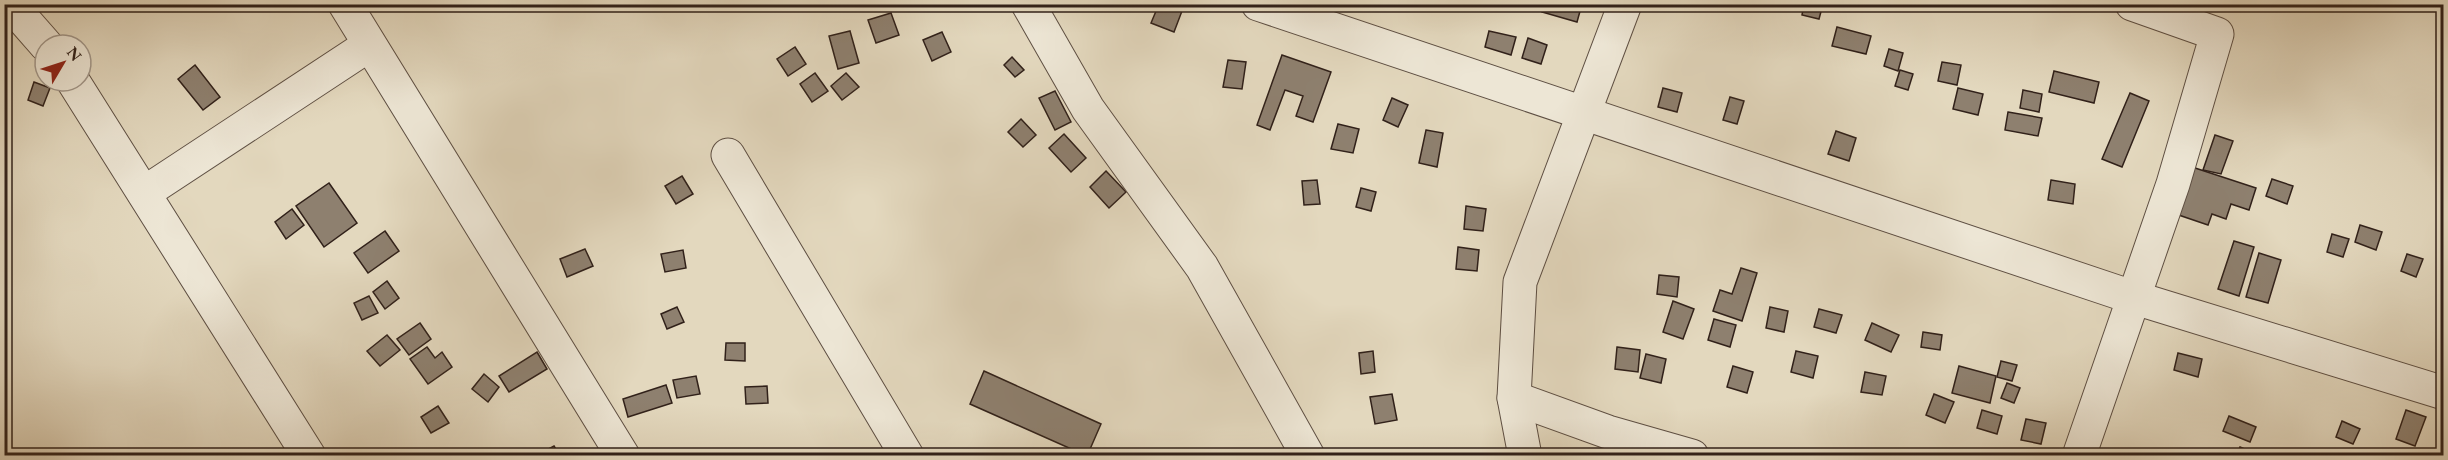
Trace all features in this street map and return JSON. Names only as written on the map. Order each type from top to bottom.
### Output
[{"type":"street","points":[[10,4],[35,33]]},
{"type":"street","points":[[345,4],[623,456]]},
{"type":"street","points":[[1028,4],[1088,109],[1202,267],[1308,456]]},
{"type":"street","points":[[1258,4],[2132,297],[2444,393]]},
{"type":"street","points":[[1525,456],[1514,398],[1520,282],[1625,4]]},
{"type":"street","points":[[2079,456],[2132,297],[2173,184],[2217,34],[2132,4]]},
{"type":"street","points":[[144,194],[369,45]]},
{"type":"street","points":[[81,93],[309,456]]},
{"type":"street","points":[[728,155],[908,456]]},
{"type":"street","points":[[1514,398],[1608,432],[1692,456]]},
{"type":"building","points":[[1159,4],[1167,4],[1182,11],[1174,32],[1151,23]]},
{"type":"building","points":[[1525,4],[1543,4],[1541,11],[1525,7]]},
{"type":"building","points":[[1544,4],[1582,4],[1577,22],[1542,12]]},
{"type":"building","points":[[1804,4],[1823,4],[1819,19],[1802,15]]},
{"type":"building","points":[[891,13],[899,35],[876,43],[868,20]]},
{"type":"building","points":[[1837,27],[1871,36],[1866,54],[1832,46]]},
{"type":"building","points":[[850,31],[859,63],[838,69],[829,36]]},
{"type":"building","points":[[1489,31],[1516,37],[1511,55],[1485,47]]},
{"type":"building","points":[[942,32],[951,52],[932,61],[923,40]]},
{"type":"building","points":[[1528,38],[1547,45],[1541,64],[1522,58]]},
{"type":"building","points":[[795,47],[806,64],[788,76],[777,59]]},
{"type":"building","points":[[1889,49],[1903,53],[1898,71],[1884,66]]},
{"type":"building","points":[[1282,55],[1331,72],[1313,122],[1296,116],[1303,96],[1285,90],[1270,130],[1257,125]]},
{"type":"building","points":[[1012,57],[1024,70],[1015,77],[1004,65]]},
{"type":"building","points":[[1228,60],[1246,62],[1242,89],[1223,87]]},
{"type":"building","points":[[1942,62],[1961,65],[1957,85],[1938,81]]},
{"type":"building","points":[[195,65],[220,97],[203,110],[178,79]]},
{"type":"building","points":[[1900,70],[1913,74],[1908,90],[1895,86]]},
{"type":"building","points":[[2054,71],[2099,82],[2094,103],[2049,92]]},
{"type":"building","points":[[815,73],[828,91],[812,102],[800,84]]},
{"type":"building","points":[[846,73],[859,87],[842,100],[831,86]]},
{"type":"building","points":[[33,85],[33,93],[48,93],[43,106],[28,100]]},
{"type":"building","points":[[1663,88],[1682,93],[1677,112],[1658,107]]},
{"type":"building","points":[[1958,88],[1983,94],[1978,115],[1953,109]]},
{"type":"building","points":[[2023,90],[2042,94],[2039,112],[2020,108]]},
{"type":"building","points":[[1055,91],[1071,122],[1055,130],[1039,98]]},
{"type":"building","points":[[2130,93],[2149,101],[2122,167],[2102,159]]},
{"type":"building","points":[[1730,97],[1744,101],[1737,124],[1723,120]]},
{"type":"building","points":[[1392,98],[1408,105],[1398,127],[1383,120]]},
{"type":"building","points":[[2008,112],[2042,118],[2038,136],[2005,130]]},
{"type":"building","points":[[1021,119],[1036,135],[1023,147],[1008,132]]},
{"type":"building","points":[[1338,124],[1359,129],[1353,153],[1331,149]]},
{"type":"building","points":[[1426,130],[1443,133],[1437,167],[1419,163]]},
{"type":"building","points":[[1836,131],[1856,138],[1849,161],[1828,154]]},
{"type":"building","points":[[1064,134],[1086,158],[1071,172],[1049,148]]},
{"type":"building","points":[[2215,135],[2233,141],[2221,174],[2203,170]]},
{"type":"building","points":[[2189,166],[2256,188],[2249,210],[2231,204],[2226,219],[2212,214],[2208,225],[2164,210]]},
{"type":"building","points":[[1106,171],[1126,192],[1109,208],[1090,187]]},
{"type":"building","points":[[682,176],[693,194],[676,204],[665,186]]},
{"type":"building","points":[[2272,179],[2293,186],[2287,204],[2266,196]]},
{"type":"building","points":[[1317,180],[1320,204],[1304,205],[1302,181]]},
{"type":"building","points":[[2051,180],[2075,184],[2073,204],[2048,200]]},
{"type":"building","points":[[329,183],[357,223],[324,247],[296,206]]},
{"type":"building","points":[[1361,188],[1376,192],[1371,211],[1356,207]]},
{"type":"building","points":[[1466,206],[1486,209],[1483,231],[1464,229]]},
{"type":"building","points":[[292,209],[304,225],[286,239],[275,222]]},
{"type":"building","points":[[2360,225],[2382,232],[2376,250],[2355,242]]},
{"type":"building","points":[[385,231],[399,251],[368,273],[354,253]]},
{"type":"building","points":[[2332,234],[2349,239],[2343,257],[2327,252]]},
{"type":"building","points":[[2234,241],[2254,247],[2239,296],[2218,289]]},
{"type":"building","points":[[1458,247],[1479,250],[1477,271],[1456,269]]},
{"type":"building","points":[[585,249],[593,266],[567,277],[560,259]]},
{"type":"building","points":[[683,250],[686,268],[665,272],[661,254]]},
{"type":"building","points":[[2259,253],[2281,260],[2268,303],[2246,297]]},
{"type":"building","points":[[2407,254],[2423,259],[2416,277],[2401,271]]},
{"type":"building","points":[[1741,268],[1757,273],[1742,321],[1713,311],[1720,290],[1732,294]]},
{"type":"building","points":[[1659,275],[1679,277],[1677,297],[1657,294]]},
{"type":"building","points":[[387,281],[399,298],[385,309],[373,292]]},
{"type":"building","points":[[369,296],[378,313],[362,320],[354,303]]},
{"type":"building","points":[[1673,301],[1694,309],[1683,339],[1663,332]]},
{"type":"building","points":[[677,307],[684,322],[667,329],[661,314]]},
{"type":"building","points":[[1770,307],[1788,311],[1784,332],[1766,328]]},
{"type":"building","points":[[1819,309],[1842,315],[1836,333],[1814,327]]},
{"type":"building","points":[[1714,319],[1736,325],[1730,347],[1708,340]]},
{"type":"building","points":[[420,323],[431,339],[409,355],[397,339]]},
{"type":"building","points":[[1872,323],[1899,335],[1891,352],[1865,340]]},
{"type":"building","points":[[1923,332],[1942,335],[1940,350],[1921,347]]},
{"type":"building","points":[[387,335],[400,350],[380,366],[367,351]]},
{"type":"building","points":[[726,343],[745,343],[745,361],[725,360]]},
{"type":"building","points":[[427,347],[435,358],[442,352],[452,367],[428,384],[410,359]]},
{"type":"building","points":[[1617,347],[1640,350],[1638,372],[1615,369]]},
{"type":"building","points":[[1373,351],[1375,372],[1361,374],[1359,353]]},
{"type":"building","points":[[1796,351],[1818,356],[1813,378],[1791,372]]},
{"type":"building","points":[[537,352],[547,369],[509,392],[499,376]]},
{"type":"building","points":[[2178,353],[2202,359],[2198,377],[2174,370]]},
{"type":"building","points":[[1646,354],[1666,359],[1661,383],[1640,378]]},
{"type":"building","points":[[2001,361],[2017,365],[2012,381],[1997,377]]},
{"type":"building","points":[[1733,366],[1753,372],[1747,393],[1727,387]]},
{"type":"building","points":[[1959,366],[1996,376],[1990,403],[1952,393]]},
{"type":"building","points":[[984,371],[1101,424],[1087,456],[970,404]]},
{"type":"building","points":[[1865,372],[1886,376],[1882,395],[1861,392]]},
{"type":"building","points":[[484,374],[499,387],[488,402],[472,389]]},
{"type":"building","points":[[696,376],[700,394],[677,398],[673,380]]},
{"type":"building","points":[[2007,383],[2020,388],[2014,403],[2001,398]]},
{"type":"building","points":[[666,385],[672,403],[628,417],[623,399]]},
{"type":"building","points":[[767,386],[768,403],[746,404],[745,387]]},
{"type":"building","points":[[1392,394],[1397,420],[1375,424],[1370,397]]},
{"type":"building","points":[[1934,394],[1954,402],[1945,423],[1926,415]]},
{"type":"building","points":[[438,406],[449,423],[431,433],[421,417]]},
{"type":"building","points":[[1982,410],[2002,416],[1997,434],[1977,428]]},
{"type":"building","points":[[2406,410],[2426,417],[2415,446],[2396,439]]},
{"type":"building","points":[[2229,416],[2256,427],[2250,442],[2223,431]]},
{"type":"building","points":[[2026,419],[2046,423],[2041,444],[2021,440]]},
{"type":"building","points":[[2342,421],[2360,429],[2353,444],[2336,437]]},
{"type":"building","points":[[554,446],[560,456],[540,456],[539,454]]},
{"type":"building","points":[[2240,447],[2261,456],[2236,456]]}]
